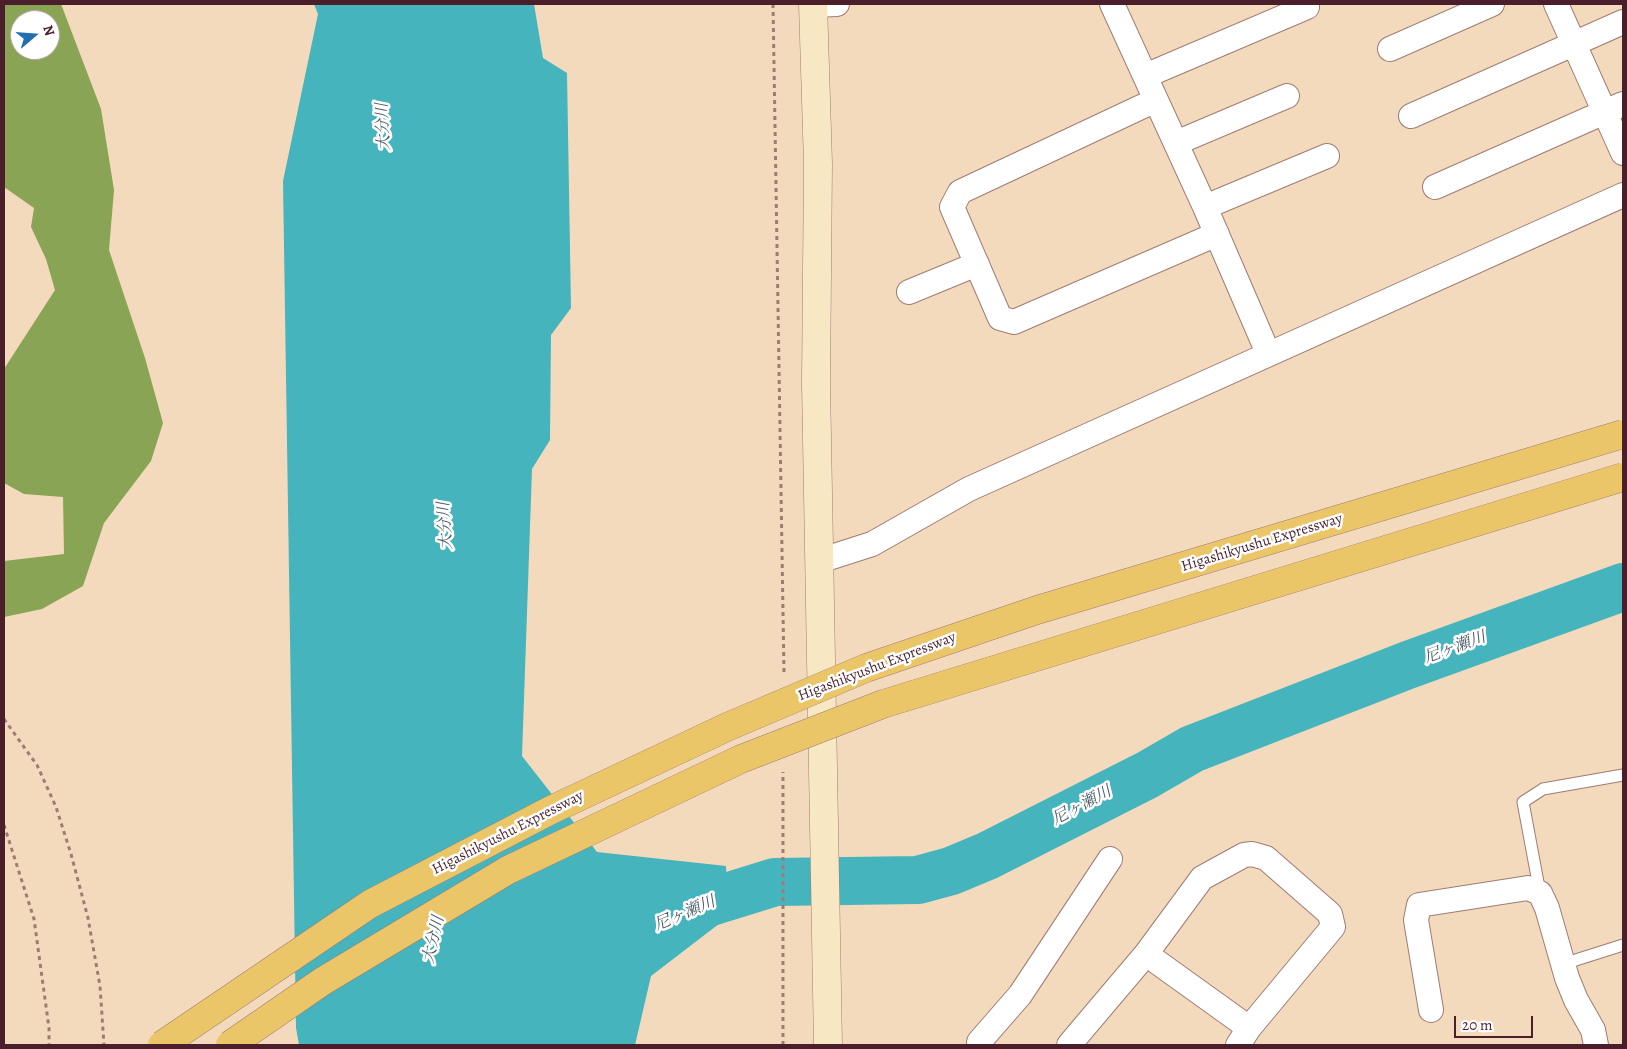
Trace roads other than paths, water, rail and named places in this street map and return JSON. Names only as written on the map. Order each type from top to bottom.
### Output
[{"type":"highway","name":"Higashikyushu Expressway","points":[[162,1045],[370,904],[551,810],[727,727],[857,672],[1037,610],[1623,434]]},
{"type":"highway","points":[[230,1045],[323,981],[508,870],[741,759],[883,704],[1623,477]]},
{"type":"street","points":[[821,4],[816,383],[828,1045]]},
{"type":"street","points":[[1112,4],[1205,207],[1268,353]]},
{"type":"street","points":[[1390,50],[1492,4]]},
{"type":"street","points":[[1556,4],[1574,44],[1614,108],[1623,153]]},
{"type":"street","points":[[1145,76],[1307,7]]},
{"type":"street","points":[[1411,116],[1623,22]]},
{"type":"street","points":[[1176,143],[1287,96]]},
{"type":"street","points":[[1156,100],[960,192],[952,207],[1000,318],[1014,322],[1217,234]]},
{"type":"street","points":[[1435,187],[1614,108]]},
{"type":"street","points":[[1205,207],[1327,156]]},
{"type":"street","points":[[819,561],[872,544],[969,489],[1268,353],[1623,196]]},
{"type":"street","points":[[909,292],[976,264]]},
{"type":"street","points":[[1069,1045],[1146,954],[1202,878],[1244,855],[1252,854],[1266,858],[1330,914],[1332,927],[1243,1037],[1146,954]]},
{"type":"street","points":[[978,1044],[1020,994],[1110,860]]},
{"type":"street","points":[[1431,1010],[1416,920],[1419,906],[1528,888],[1540,893],[1547,908],[1563,964],[1576,1000],[1593,1030],[1596,1045]]},
{"type":"lane","points":[[1540,893],[1523,802],[1543,790],[1623,775]]},
{"type":"lane","points":[[1563,964],[1623,945]]},
{"type":"water","name":"大分川","points":[[314,4],[534,4],[543,58],[567,73],[571,308],[551,335],[550,440],[532,469],[522,756],[597,852],[726,866],[728,917],[651,976],[635,1045],[299,1045],[296,1028],[283,181],[318,14]]},
{"type":"waterway","name":"尼ヶ瀬川","points":[[666,921],[691,908],[775,882],[918,880],[951,871],[987,856],[1147,775],[1192,749],[1408,665],[1623,587]]}]
